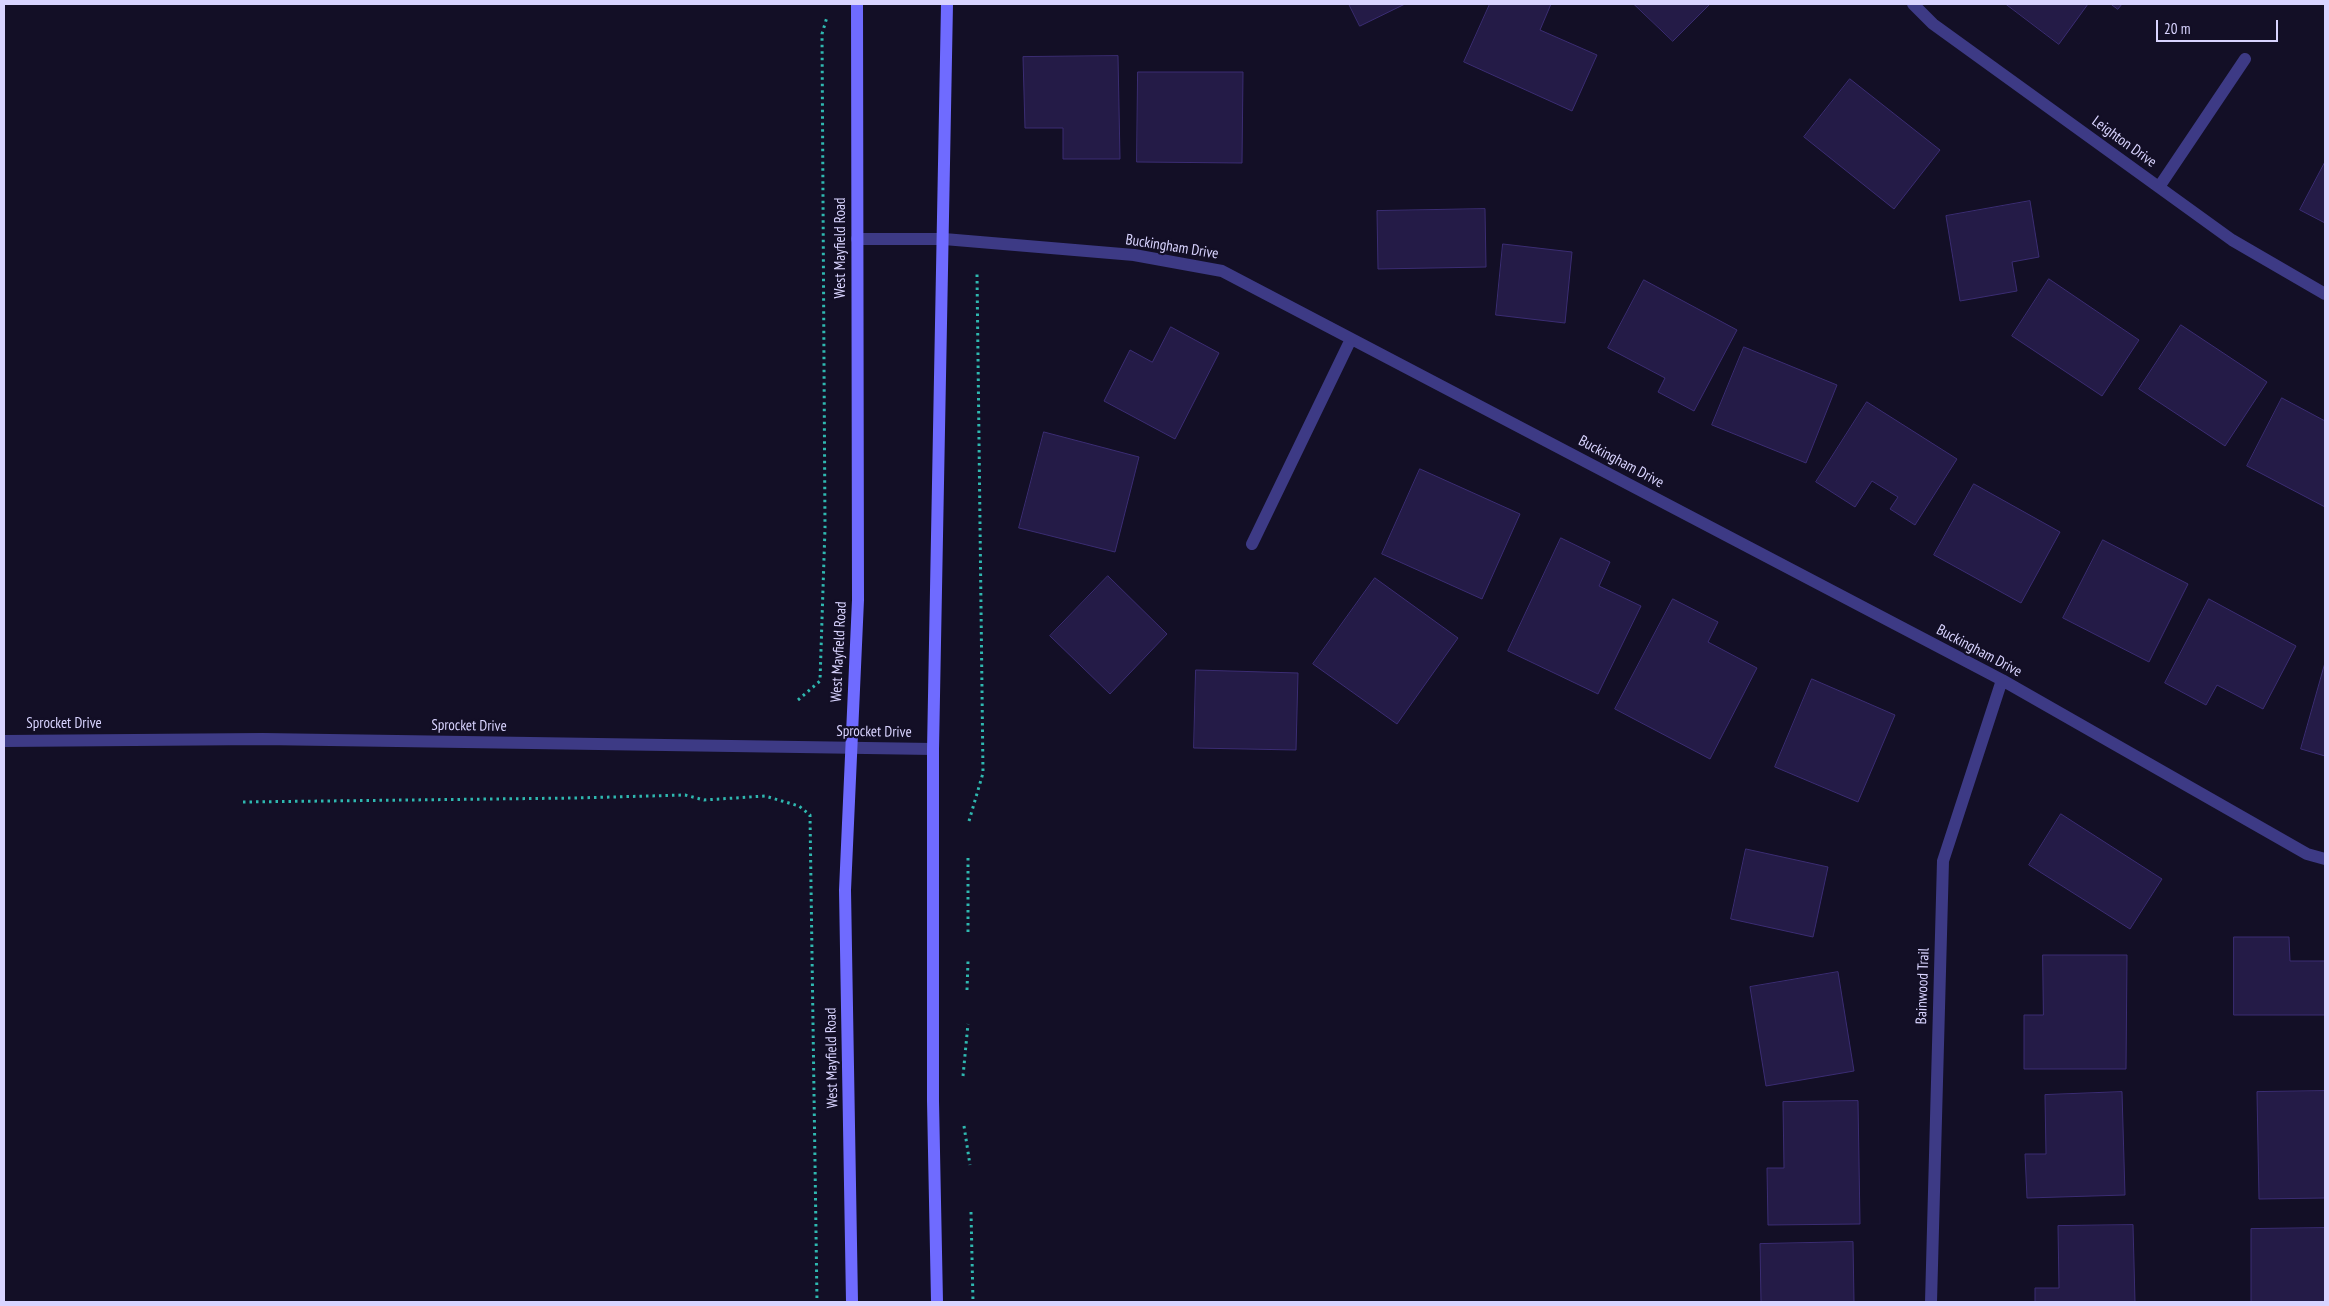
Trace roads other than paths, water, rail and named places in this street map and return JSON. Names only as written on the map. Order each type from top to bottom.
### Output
[{"type":"main road","name":"West Mayfield Road","points":[[852,1302],[845,890],[858,600],[857,4]]},
{"type":"main road","points":[[937,1302],[933,1082],[934,749],[947,4]]},
{"type":"street","name":"Leighton Drive","points":[[1913,4],[1933,24],[2232,240],[2325,294]]},
{"type":"street","points":[[2159,187],[2245,59]]},
{"type":"street","name":"Buckingham Drive","points":[[857,239],[944,239],[1134,255],[1222,271],[2002,680],[2307,854],[2325,859]]},
{"type":"street","points":[[1252,544],[1352,339]]},
{"type":"street","name":"Bainwood Trail","points":[[1931,1302],[1943,862],[2002,680]]},
{"type":"street","name":"Sprocket Drive","points":[[4,740],[263,739],[934,749]]}]
